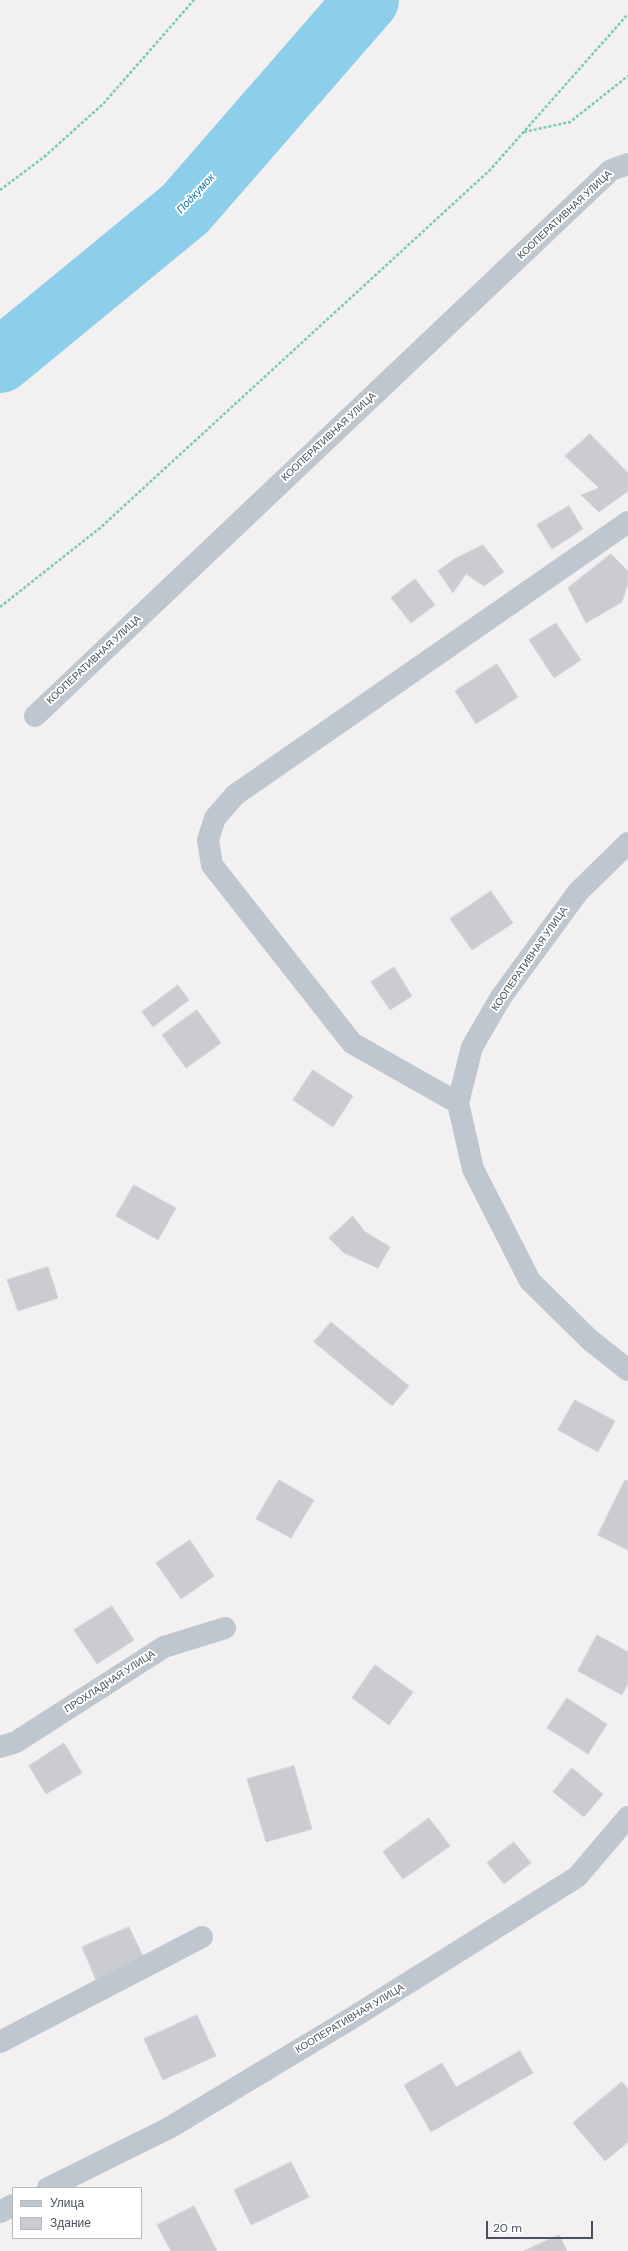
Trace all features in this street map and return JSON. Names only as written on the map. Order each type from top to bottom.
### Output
[{"type":"street","name":"КООПЕРАТИВНАЯ УЛИЦА","points":[[34,716],[611,170],[628,164]]},
{"type":"street","points":[[458,1104],[352,1043],[212,866],[208,840],[215,818],[235,795],[628,522]]},
{"type":"street","name":"КООПЕРАТИВНАЯ УЛИЦА","points":[[628,843],[578,892],[501,997],[472,1047],[458,1104],[473,1169],[530,1281],[590,1340],[628,1370]]},
{"type":"street","name":"ПРОХЛАДНАЯ УЛИЦА","points":[[0,1747],[16,1742],[164,1647],[226,1628]]},
{"type":"street","name":"КООПЕРАТИВНАЯ УЛИЦА","points":[[50,2187],[169,2128],[352,2018],[577,1877],[628,1817]]},
{"type":"street","points":[[0,2042],[202,1937]]},
{"type":"street","points":[[0,2212],[12,2206]]},
{"type":"path","points":[[0,190],[44,158],[103,104],[194,0]]},
{"type":"path","points":[[0,607],[100,528],[490,170],[628,14]]},
{"type":"path","points":[[524,132],[570,122],[628,76]]},
{"type":"building","points":[[590,434],[628,473],[628,491],[599,512],[581,495],[599,488],[565,456]]},
{"type":"building","points":[[569,506],[583,529],[552,549],[537,525]]},
{"type":"building","points":[[483,545],[504,572],[484,586],[466,574],[453,593],[438,571],[454,559]]},
{"type":"building","points":[[611,554],[628,571],[628,583],[622,602],[586,623],[568,588]]},
{"type":"building","points":[[415,579],[435,605],[411,623],[391,598]]},
{"type":"building","points":[[556,623],[581,660],[554,678],[529,640]]},
{"type":"building","points":[[497,664],[518,697],[476,724],[455,691]]},
{"type":"building","points":[[491,891],[513,923],[472,950],[450,919]]},
{"type":"building","points":[[394,967],[412,996],[390,1010],[371,982]]},
{"type":"building","points":[[178,985],[189,1000],[153,1027],[142,1012]]},
{"type":"building","points":[[197,1010],[221,1043],[186,1068],[162,1035]]},
{"type":"building","points":[[313,1070],[353,1096],[333,1127],[293,1100]]},
{"type":"building","points":[[134,1185],[176,1208],[158,1240],[116,1216]]},
{"type":"building","points":[[353,1216],[364,1231],[390,1247],[378,1268],[344,1253],[329,1238]]},
{"type":"building","points":[[48,1267],[58,1298],[18,1311],[7,1280]]},
{"type":"building","points":[[331,1322],[409,1386],[392,1406],[314,1342]]},
{"type":"building","points":[[575,1400],[615,1421],[598,1452],[558,1430]]},
{"type":"building","points":[[279,1480],[314,1500],[291,1538],[256,1519]]},
{"type":"building","points":[[625,1480],[628,1481],[628,1550],[598,1535]]},
{"type":"building","points":[[190,1540],[214,1576],[181,1599],[156,1563]]},
{"type":"building","points":[[112,1606],[134,1640],[97,1664],[74,1630]]},
{"type":"building","points":[[597,1635],[628,1652],[628,1683],[622,1695],[578,1671]]},
{"type":"building","points":[[375,1665],[413,1692],[389,1725],[352,1698]]},
{"type":"building","points":[[567,1698],[607,1724],[588,1754],[547,1728]]},
{"type":"building","points":[[64,1743],[82,1773],[46,1794],[29,1766]]},
{"type":"building","points":[[294,1766],[312,1829],[266,1842],[247,1779]]},
{"type":"building","points":[[572,1768],[603,1794],[584,1817],[553,1792]]},
{"type":"building","points":[[429,1818],[450,1846],[403,1879],[383,1852]]},
{"type":"building","points":[[514,1842],[531,1863],[504,1884],[487,1863]]},
{"type":"building","points":[[129,1927],[144,1958],[96,1980],[82,1947]]},
{"type":"building","points":[[197,2015],[216,2056],[163,2080],[144,2039]]},
{"type":"building","points":[[520,2051],[533,2073],[431,2132],[404,2085],[442,2063],[456,2087]]},
{"type":"building","points":[[622,2082],[628,2089],[628,2142],[605,2161],[573,2123]]},
{"type":"building","points":[[291,2162],[309,2197],[251,2225],[234,2190]]},
{"type":"building","points":[[194,2206],[217,2251],[171,2251],[157,2225]]},
{"type":"building","points":[[559,2235],[567,2251],[524,2251]]},
{"type":"waterway","name":"Подкумок","points":[[0,361],[185,209],[367,0]]}]
